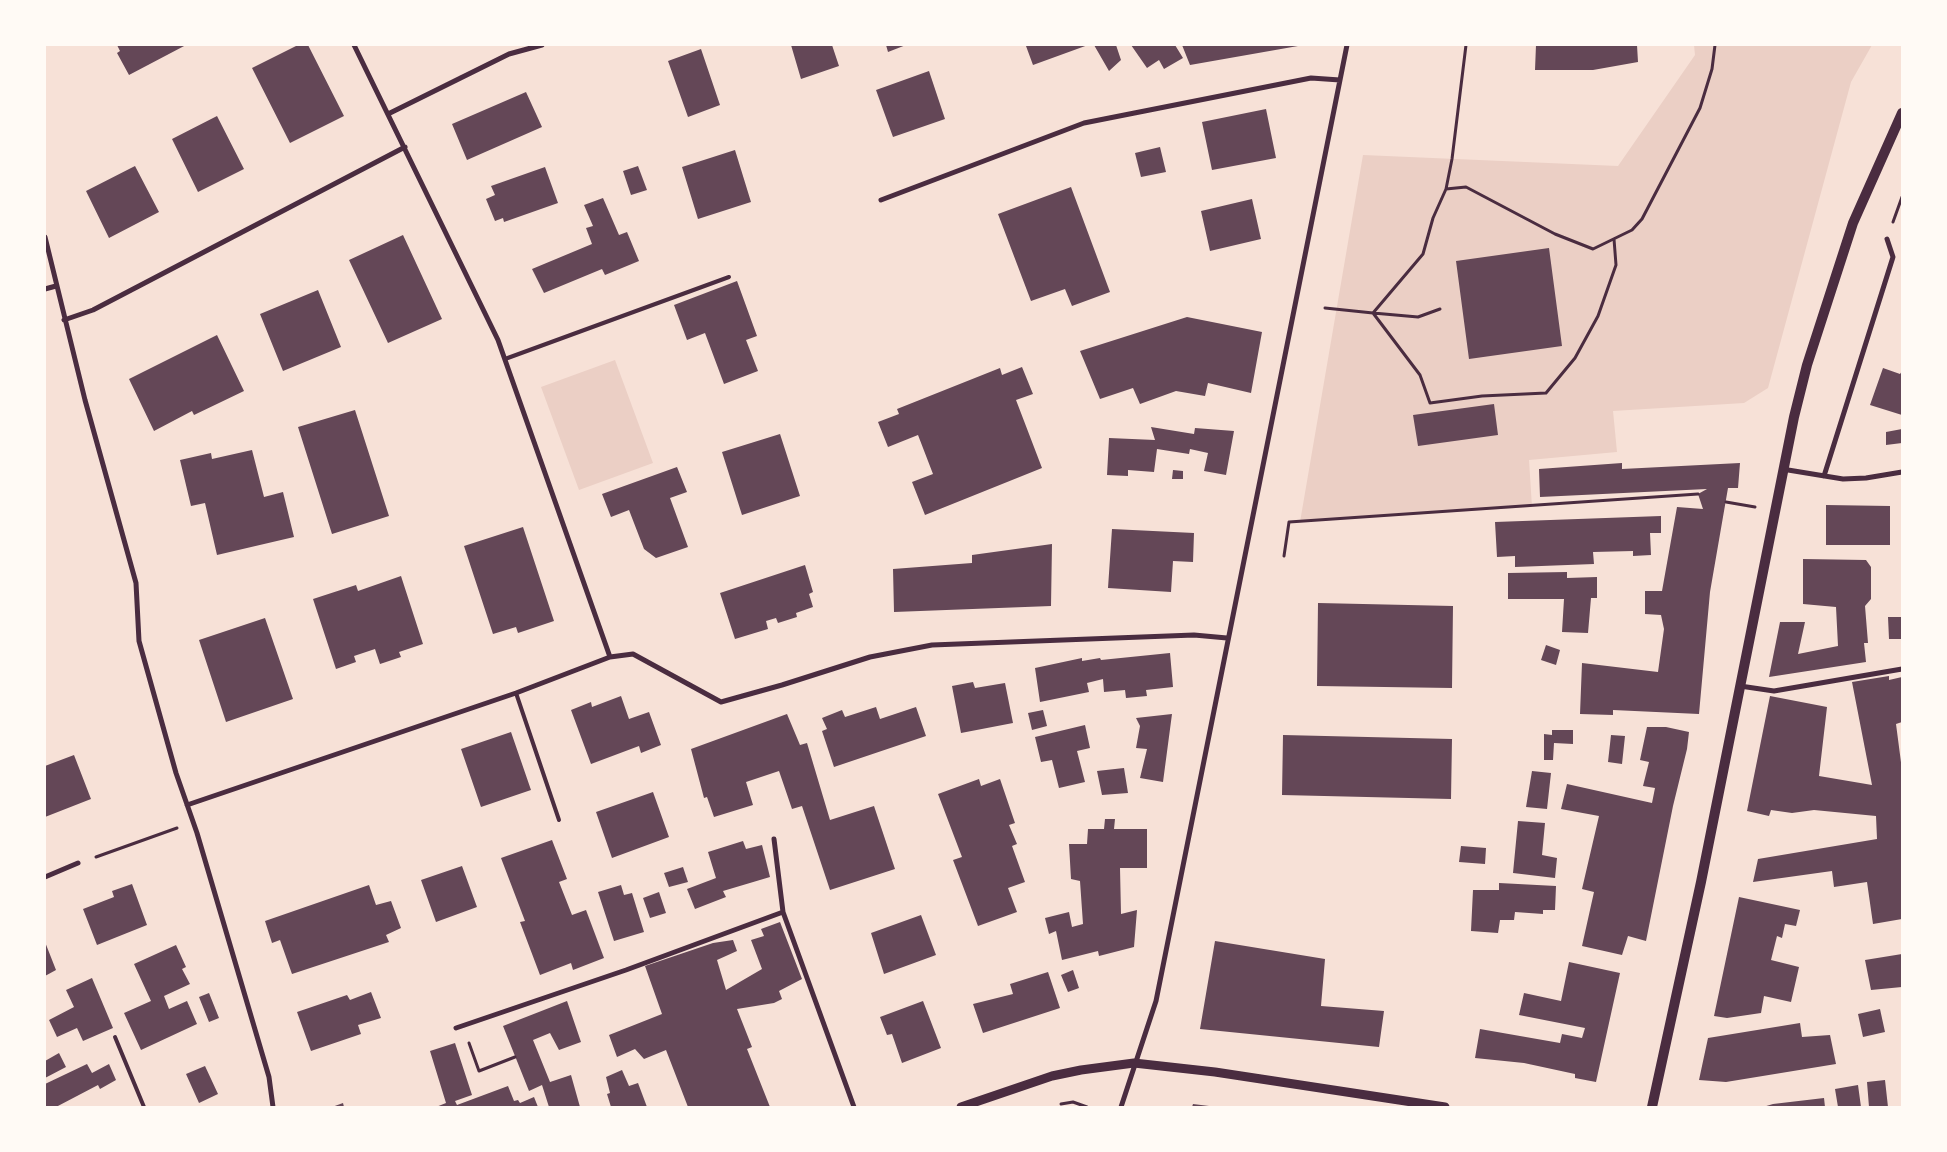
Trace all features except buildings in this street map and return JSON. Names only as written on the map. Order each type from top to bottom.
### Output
[{"type":"main road","points":[[1652,1107],[1701,882],[1782,468],[1807,365],[1837,270],[1864,197],[1902,113]]},
{"type":"street","points":[[354,45],[498,340],[610,657]]},
{"type":"street","points":[[388,114],[508,54],[542,45]]},
{"type":"street","points":[[1121,1107],[1156,1001],[1227,638],[1295,312],[1346,45]]},
{"type":"street","points":[[881,200],[1084,123],[1311,78],[1340,80]]},
{"type":"street","points":[[64,320],[94,310],[405,147]]},
{"type":"street","points":[[45,237],[64,320],[136,583],[139,641],[270,1077],[273,1107]]},
{"type":"street","points":[[1824,476],[1893,257],[1887,239]]},
{"type":"street","points":[[45,288],[56,286]]},
{"type":"street","points":[[1782,468],[1843,479],[1866,478],[1902,472]]},
{"type":"street","points":[[187,805],[516,693],[610,657],[633,654],[721,702],[870,657],[932,645],[1194,635],[1227,638]]},
{"type":"street","points":[[1738,686],[1774,691],[1902,669]]},
{"type":"street","points":[[774,839],[783,912],[854,1107]]},
{"type":"street","points":[[45,877],[78,863]]},
{"type":"street","points":[[456,1028],[626,970],[783,912]]},
{"type":"street","points":[[961,1107],[1052,1076],[1081,1070],[1134,1064],[1215,1072],[1445,1107]]},
{"type":"lane","points":[[505,360],[729,277]]},
{"type":"lane","points":[[516,693],[560,820]]},
{"type":"lane","points":[[115,1037],[144,1107]]},
{"type":"path","points":[[1373,313],[1423,254],[1434,218],[1446,189],[1452,159],[1466,45]]},
{"type":"path","points":[[1446,189],[1466,187],[1555,234],[1593,249],[1632,230],[1647,211],[1700,108],[1712,69],[1715,45]]},
{"type":"path","points":[[1887,239],[1902,197]]},
{"type":"path","points":[[1373,313],[1420,375],[1430,403],[1482,396],[1546,393],[1575,358],[1598,316],[1616,265],[1614,239]]},
{"type":"path","points":[[1325,308],[1418,317],[1440,309]]},
{"type":"path","points":[[1284,556],[1289,522],[1698,494]]},
{"type":"path","points":[[1726,502],[1744,505]]},
{"type":"path","points":[[78,863],[180,827],[182,832]]},
{"type":"path","points":[[463,1026],[479,1071],[515,1057]]},
{"type":"path","points":[[1060,1104],[1073,1102],[1087,1107]]},
{"type":"shaded area","points":[[1694,45],[1872,45],[1851,82],[1768,388],[1744,403],[1613,411],[1617,452],[1529,460],[1532,507],[1300,522],[1363,155],[1618,166],[1695,55]]},
{"type":"shaded area","points":[[615,360],[653,463],[579,490],[541,387]]}]
